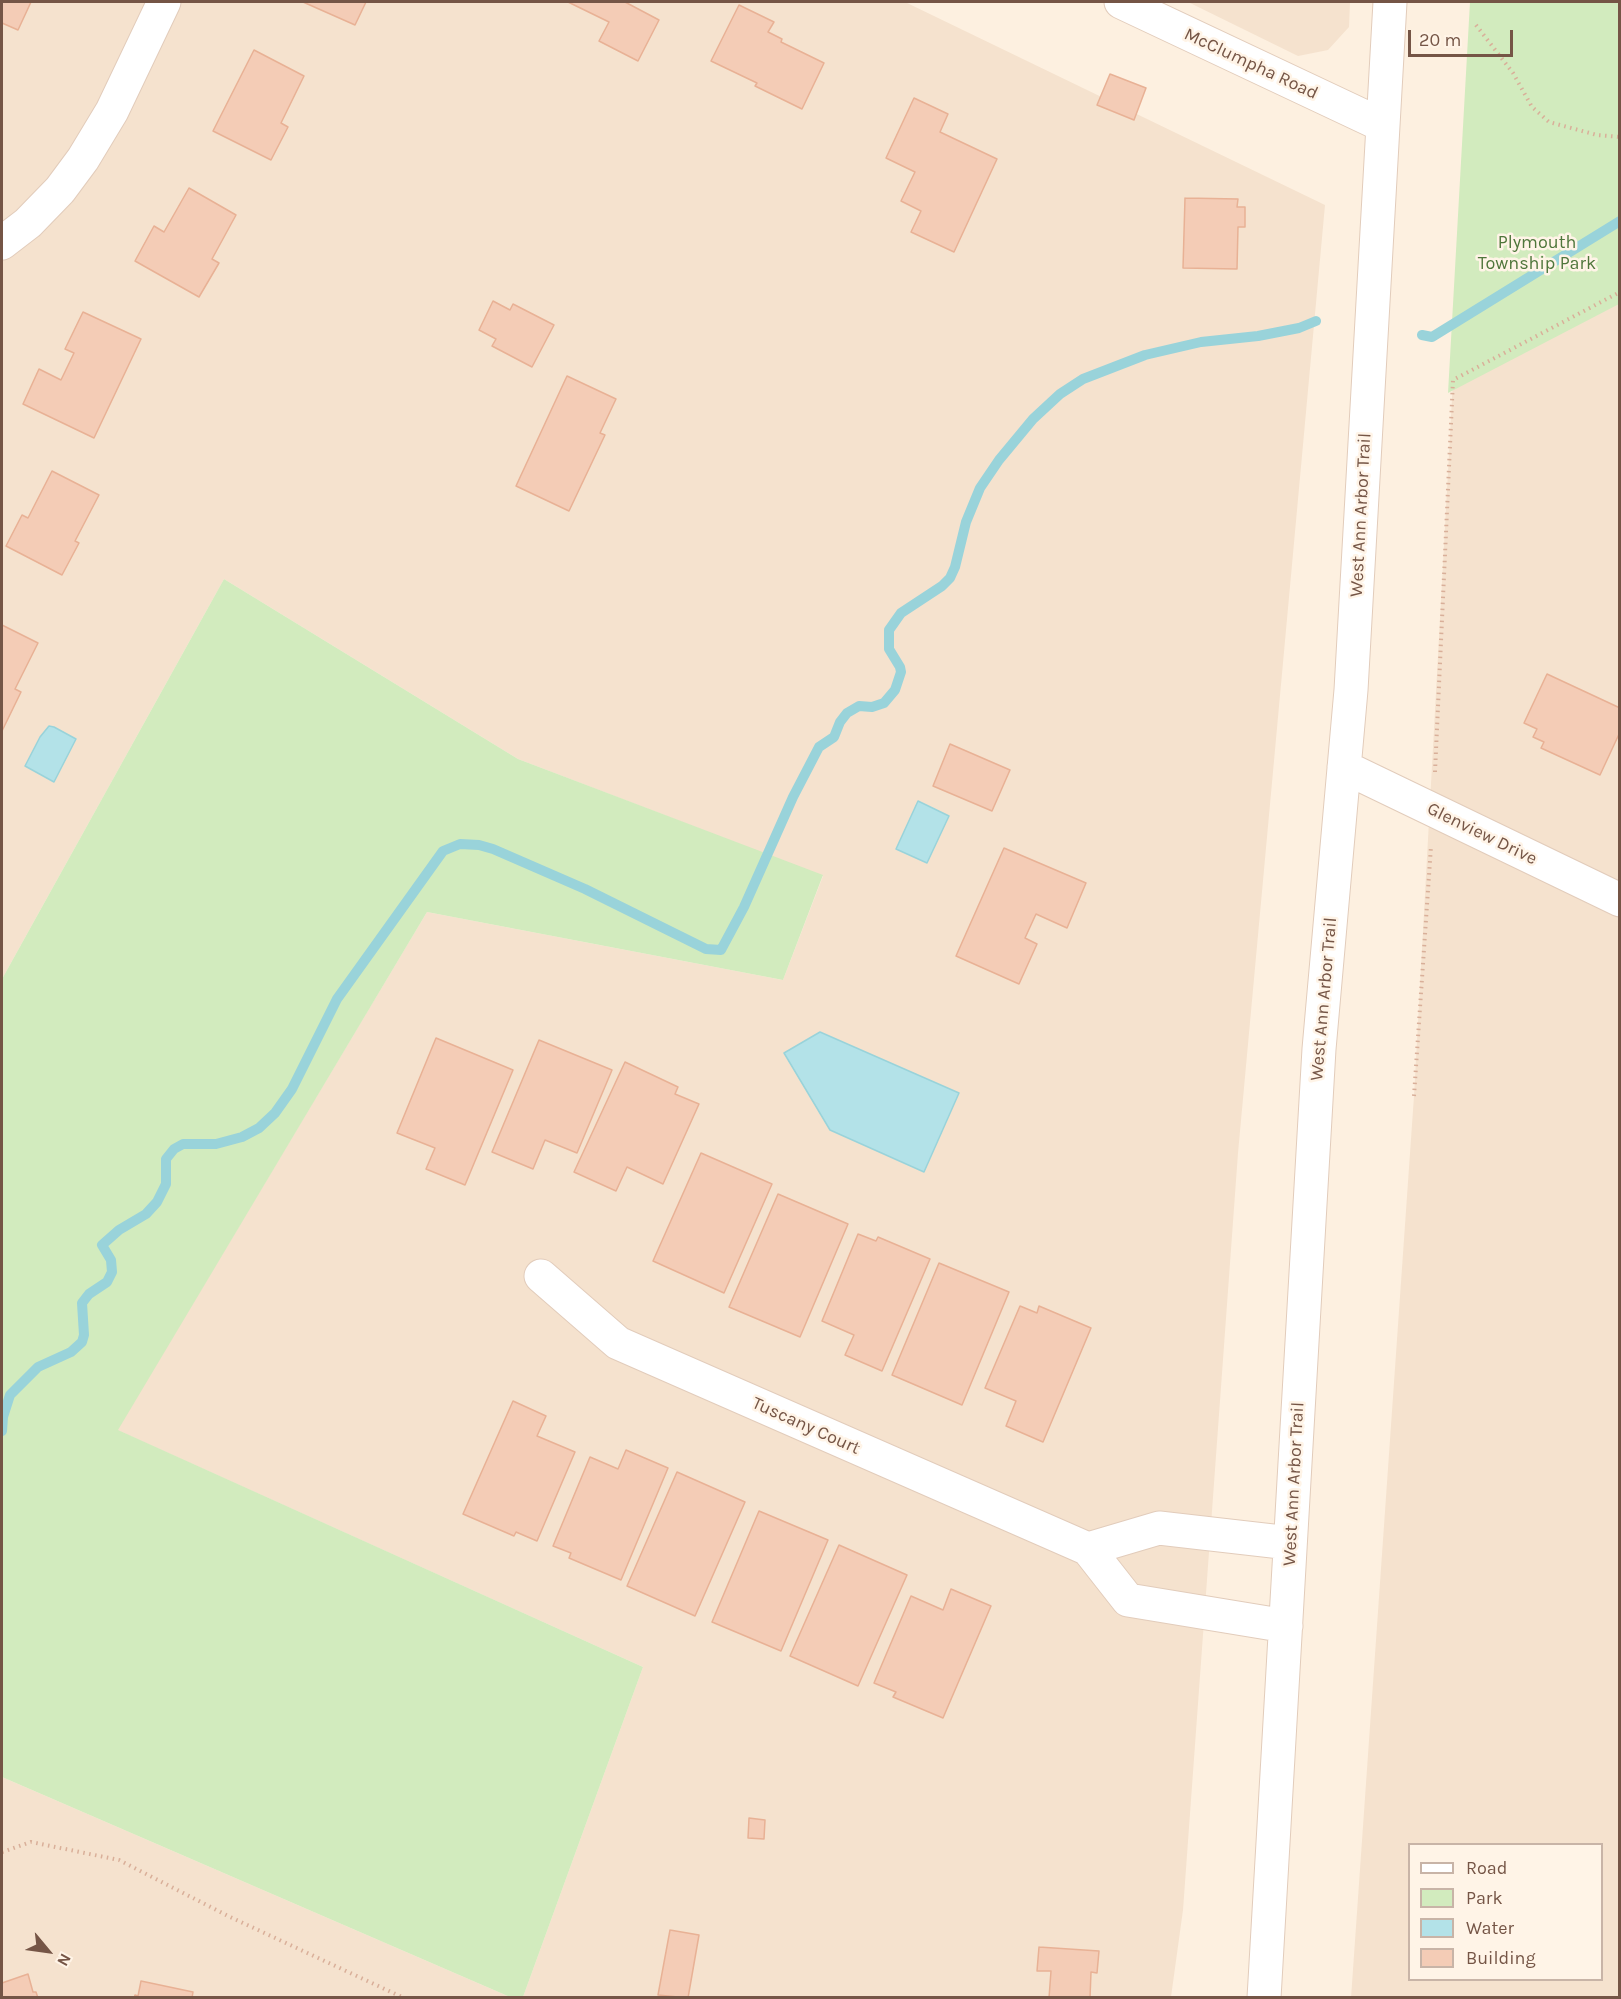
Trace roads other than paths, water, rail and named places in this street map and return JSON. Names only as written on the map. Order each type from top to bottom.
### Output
[{"type":"street","points":[[2,243],[28,223],[60,190],[83,159],[112,111],[164,2]]},
{"type":"street","name":"McClumpha Road","points":[[1121,2],[1382,125]]},
{"type":"street","name":"West Ann Arbor Trail","points":[[1264,1998],[1319,1049],[1351,683],[1390,2]]},
{"type":"street","name":"Glenview Drive","points":[[1344,767],[1620,900]]},
{"type":"street","name":"Tuscany Court","points":[[541,1276],[618,1343],[1088,1549],[1128,1600],[1286,1626]]},
{"type":"street","points":[[1088,1549],[1159,1527],[1290,1543]]},
{"type":"water","points":[[49,726],[76,739],[54,782],[25,766],[40,737]]},
{"type":"water","points":[[918,801],[949,816],[927,863],[896,849]]},
{"type":"water","points":[[820,1032],[959,1093],[924,1172],[830,1130],[784,1053]]},
{"type":"waterway","points":[[1422,335],[1432,337],[1620,221]]},
{"type":"waterway","points":[[2,1431],[3,1417],[10,1395],[38,1367],[71,1352],[82,1342],[84,1335],[82,1303],[89,1294],[107,1282],[112,1272],[111,1260],[102,1245],[119,1230],[146,1214],[157,1202],[166,1184],[166,1159],[174,1149],[183,1144],[216,1144],[242,1137],[259,1128],[275,1113],[292,1089],[337,999],[443,851],[460,844],[479,845],[493,849],[585,889],[706,949],[721,950],[744,907],[793,797],[819,747],[834,737],[840,722],[847,713],[859,706],[872,707],[884,703],[895,690],[901,672],[889,649],[889,630],[901,613],[942,586],[950,578],[966,522],[980,488],[999,460],[1033,419],[1060,394],[1083,379],[1145,355],[1201,342],[1258,336],[1299,328],[1316,321]]},
{"type":"park label","name":"Plymouth Township Park","points":[[1537,253]]}]
